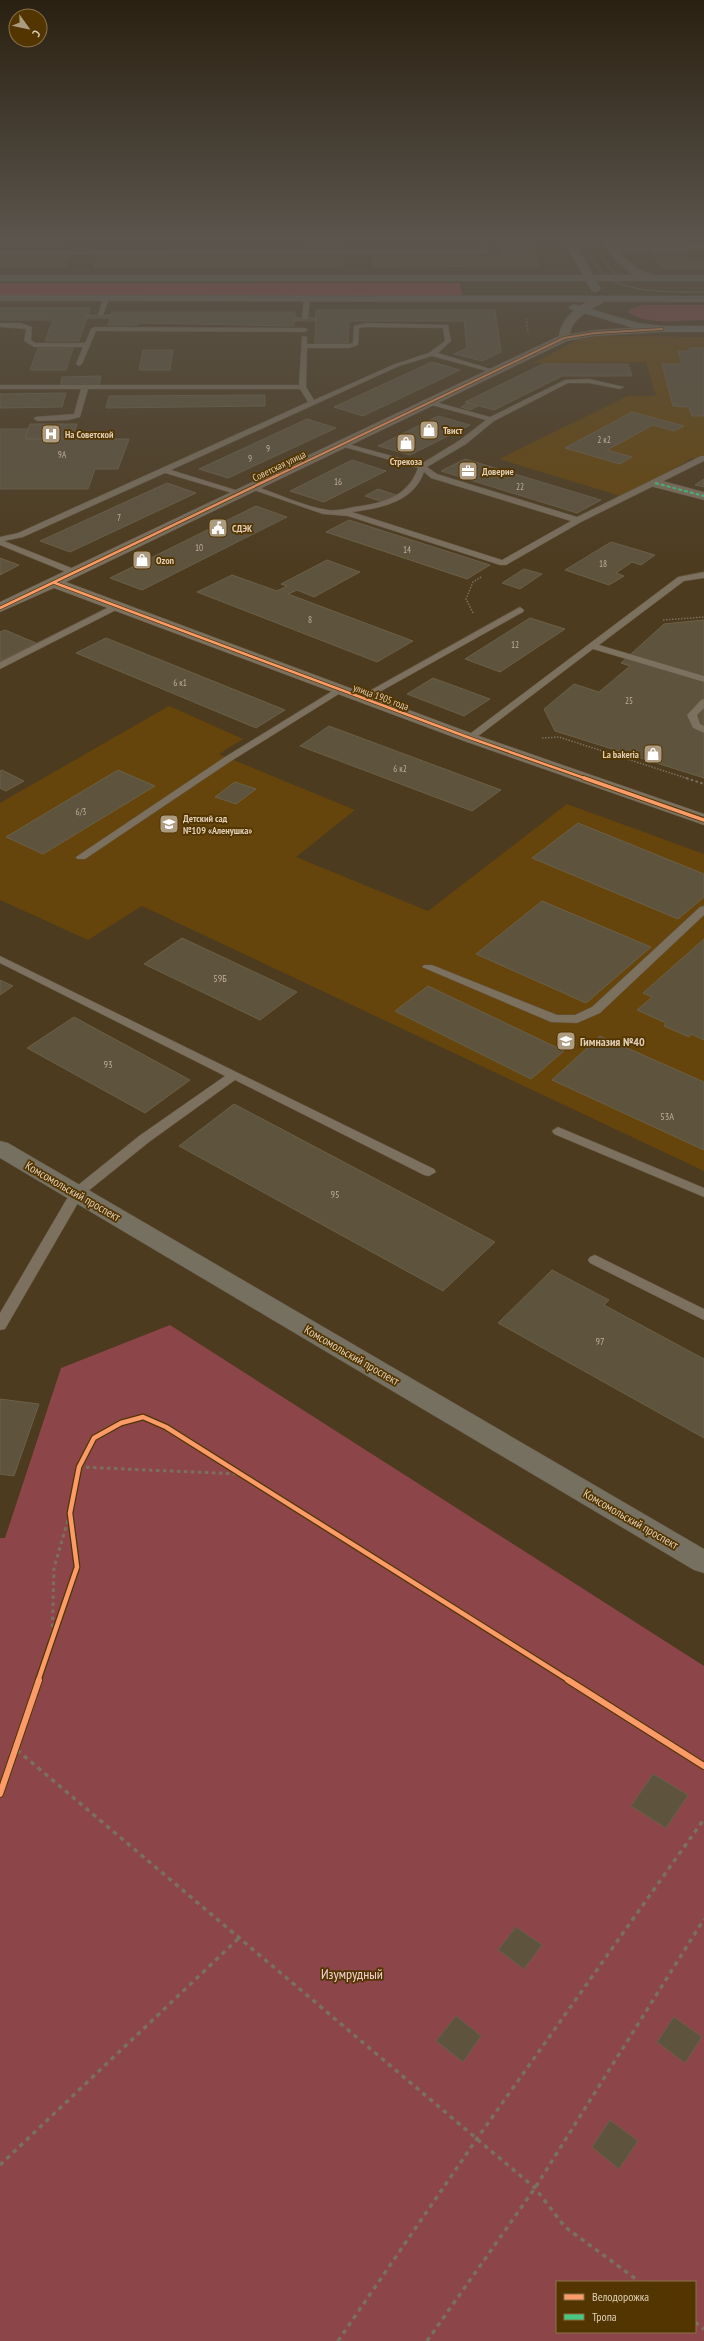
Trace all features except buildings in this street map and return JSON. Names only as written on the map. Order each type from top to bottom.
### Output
[{"type":"main road","name":"Комсомольский проспект","points":[[0,1148],[704,1562]]},
{"type":"street","name":"Советская улица","points":[[0,608],[76,573],[538,350]]},
{"type":"street","points":[[655,484],[704,496]]},
{"type":"street","name":"улица 1905 года","points":[[55,583],[470,738],[704,820]]},
{"type":"lane","points":[[79,364],[85,350]]},
{"type":"lane","points":[[304,350],[302,387],[313,404]]},
{"type":"lane","points":[[0,539],[20,534],[313,404],[397,365],[441,350]]},
{"type":"lane","points":[[432,354],[494,371]]},
{"type":"lane","points":[[252,488],[326,512],[338,512],[382,505],[398,498],[416,481],[422,467],[463,442],[491,419],[567,381],[588,381],[620,387]]},
{"type":"lane","points":[[0,387],[302,387]]},
{"type":"lane","points":[[38,419],[68,418],[77,415],[85,387]]},
{"type":"lane","points":[[432,402],[491,419]]},
{"type":"lane","points":[[344,444],[422,467],[434,476],[578,520]]},
{"type":"lane","points":[[338,512],[503,563],[578,520],[655,484],[704,458]]},
{"type":"lane","points":[[165,470],[239,494]]},
{"type":"lane","points":[[0,542],[76,573]]},
{"type":"lane","points":[[470,738],[681,579],[704,575]]},
{"type":"lane","points":[[0,666],[117,606]]},
{"type":"lane","points":[[362,698],[520,610]]},
{"type":"lane","points":[[592,646],[704,679]]},
{"type":"lane","points":[[81,857],[228,759],[339,690]]},
{"type":"lane","points":[[704,702],[692,715],[696,726],[704,730]]},
{"type":"lane","points":[[428,967],[556,1019],[577,1019],[596,1010],[704,909]]},
{"type":"lane","points":[[0,959],[429,1172]]},
{"type":"lane","points":[[0,1324],[77,1193],[144,1139],[234,1076]]},
{"type":"lane","points":[[558,1131],[704,1193]]},
{"type":"lane","points":[[595,1260],[704,1315]]},
{"type":"path","points":[[482,631],[466,599],[473,582],[503,563]]},
{"type":"path","points":[[540,738],[558,737],[704,784]]},
{"type":"path","points":[[77,1474],[82,1461]]},
{"type":"path","points":[[79,1467],[240,1474]]},
{"type":"path","points":[[233,1469],[246,1478]]},
{"type":"path","points":[[52,1641],[54,1568],[72,1505]]},
{"type":"path","points":[[70,1513],[72,1528]]},
{"type":"path","points":[[50,1648],[59,1619]]},
{"type":"path","points":[[14,1757],[19,1742]]},
{"type":"path","points":[[17,1750],[476,2140],[535,2188],[565,2227],[639,2281]]},
{"type":"path","points":[[338,2341],[476,2140],[704,1819]]},
{"type":"path","points":[[427,2341],[535,2188],[704,1918]]},
{"type":"path","points":[[0,2165],[239,1938]]},
{"type":"path","points":[[696,2323],[704,2329]]},
{"type":"shaded area","points":[[557,350],[704,350],[704,460],[692,458],[627,498],[499,459],[628,396],[656,396],[646,362],[533,363]]},
{"type":"shaded area","name":"Гимназия №40","points":[[169,706],[243,739],[219,754],[355,810],[296,857],[428,911],[567,804],[704,854],[704,1171],[142,906],[88,940],[0,900],[0,803]]},
{"type":"green space","name":"Изумрудный","points":[[170,1325],[704,1666],[704,2341],[0,2341],[0,1538],[5,1538],[61,1368]]},
{"type":"marked path","points":[[655,483],[704,496]]},
{"type":"cycle path","points":[[0,608],[538,350]]},
{"type":"cycle path","points":[[55,583],[470,738],[704,820]]},
{"type":"cycle path","points":[[0,1794],[77,1567],[70,1513],[79,1467],[94,1438],[121,1423],[143,1417],[166,1427],[704,1766]]},
{"type":"place","name":"Твист","points":[[429,430]]},
{"type":"place","name":"На Советской","points":[[51,434]]},
{"type":"place","name":"Стрекоза","points":[[406,443]]},
{"type":"place","name":"Доверие","points":[[468,471]]},
{"type":"place","name":"СДЭК","points":[[218,528]]},
{"type":"place","name":"Ozon","points":[[142,560]]},
{"type":"place","name":"La bakeria","points":[[653,754]]},
{"type":"place","name":"Детский сад №109 «Аленушка»","points":[[169,824]]},
{"type":"place","name":"Гимназия №40","points":[[566,1041]]}]
